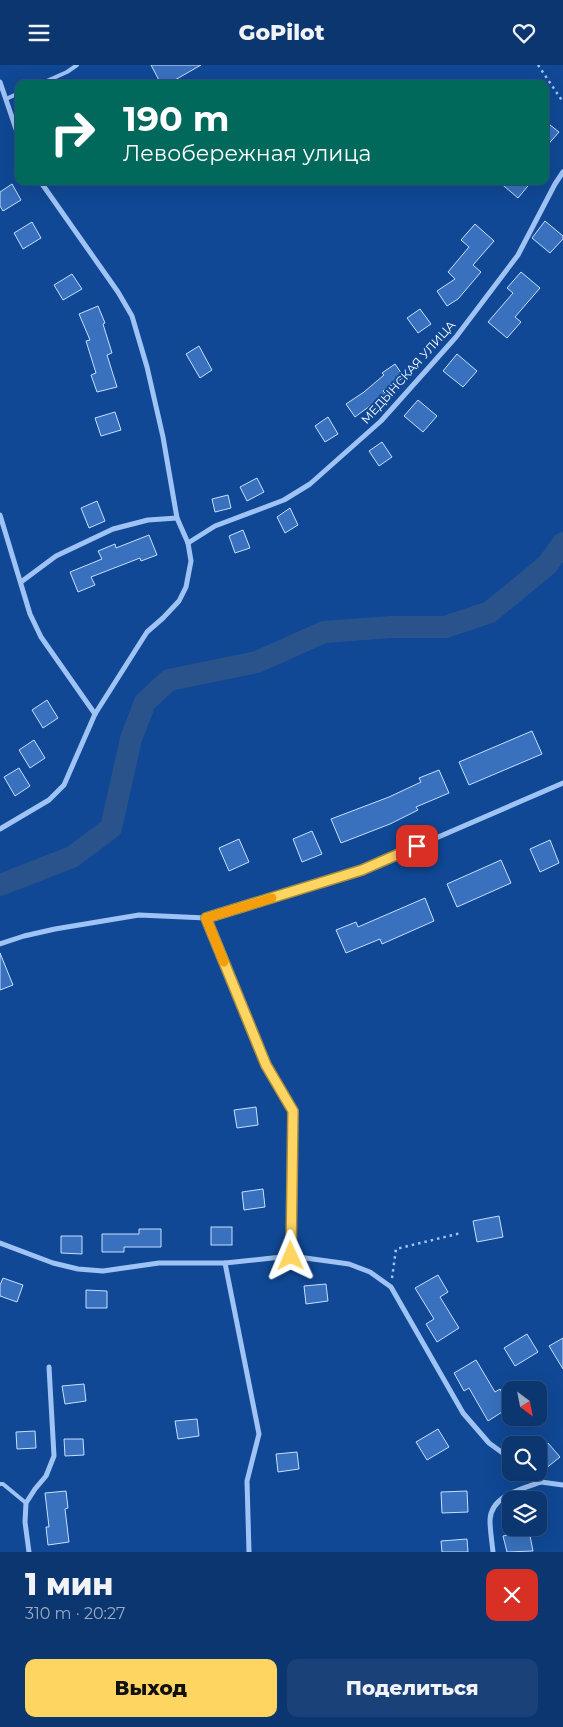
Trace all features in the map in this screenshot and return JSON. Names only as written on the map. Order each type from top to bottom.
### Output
[{"type":"street","points":[[0,82],[15,126]]},
{"type":"street","name":"МЕДЫНСКАЯ УЛИЦА","points":[[188,543],[215,527],[284,500],[310,484],[381,421],[456,337],[518,255],[563,172]]},
{"type":"street","points":[[0,829],[49,800],[64,785],[95,714],[147,632],[163,619],[178,601],[186,587],[191,561],[188,543],[177,518],[163,437],[147,367],[132,316],[118,292],[43,185]]},
{"type":"street","points":[[0,515],[30,614],[41,637],[95,714]]},
{"type":"street","points":[[20,582],[56,556],[113,529],[148,520],[177,518]]},
{"type":"street","points":[[0,944],[47,931],[139,915],[206,918],[362,870],[563,783]]},
{"type":"street","points":[[206,918],[266,1065],[293,1111],[291,1256]]},
{"type":"street","points":[[0,1243],[53,1263],[78,1269],[102,1271],[159,1263],[225,1263],[291,1256],[349,1264],[370,1272],[391,1287],[463,1413],[489,1443],[502,1452]]},
{"type":"street","points":[[225,1263],[259,1434],[247,1481],[249,1552]]},
{"type":"street","points":[[29,1552],[25,1522],[26,1503],[46,1476],[54,1456],[49,1367]]},
{"type":"street","points":[[493,1552],[490,1519],[496,1503],[506,1495],[541,1482],[563,1485]]},
{"type":"lane","points":[[49,80],[77,65]]},
{"type":"lane","points":[[6,99],[15,95]]},
{"type":"lane","points":[[0,1484],[3,1484],[26,1503]]},
{"type":"path","points":[[538,65],[548,80]]},
{"type":"path","points":[[549,81],[563,102]]},
{"type":"path","points":[[391,1287],[396,1249],[461,1233]]},
{"type":"building","points":[[151,65],[201,65],[175,80],[159,80]]},
{"type":"building","points":[[549,124],[559,132],[549,143]]},
{"type":"building","points":[[12,184],[21,200],[3,211],[0,206],[0,192]]},
{"type":"building","points":[[503,185],[529,185],[518,198]]},
{"type":"building","points":[[545,221],[563,236],[563,239],[550,253],[532,238]]},
{"type":"building","points":[[32,222],[41,238],[23,249],[14,233]]},
{"type":"building","points":[[475,224],[494,241],[473,265],[481,272],[458,299],[447,306],[437,291],[455,279],[448,272],[469,247],[461,240]]},
{"type":"building","points":[[521,272],[540,288],[515,317],[521,322],[507,338],[488,322],[513,293],[507,288]]},
{"type":"building","points":[[72,274],[82,289],[63,300],[54,285]]},
{"type":"building","points":[[98,306],[105,323],[103,324],[112,353],[107,355],[117,387],[97,392],[91,375],[96,373],[86,341],[90,340],[79,314]]},
{"type":"building","points":[[420,309],[431,324],[418,333],[407,318]]},
{"type":"building","points":[[199,346],[212,370],[200,378],[186,354]]},
{"type":"building","points":[[457,354],[477,371],[463,387],[443,371]]},
{"type":"building","points":[[395,364],[404,377],[383,391],[386,394],[355,417],[346,404],[364,392],[384,375],[382,373]]},
{"type":"building","points":[[418,400],[437,416],[423,432],[404,416]]},
{"type":"building","points":[[115,412],[121,430],[101,436],[95,418]]},
{"type":"building","points":[[328,417],[338,434],[325,442],[315,426]]},
{"type":"building","points":[[382,442],[392,457],[379,466],[369,451]]},
{"type":"building","points":[[257,478],[264,492],[247,501],[240,487]]},
{"type":"building","points":[[228,495],[231,508],[215,512],[212,499]]},
{"type":"building","points":[[97,501],[105,521],[89,528],[81,508]]},
{"type":"building","points":[[290,508],[298,525],[285,533],[277,517]]},
{"type":"building","points":[[243,530],[250,548],[235,553],[229,536]]},
{"type":"building","points":[[149,535],[157,555],[141,561],[140,558],[91,577],[95,585],[78,592],[70,572],[102,559],[98,551],[115,544],[116,548]]},
{"type":"building","points":[[47,700],[58,718],[43,728],[32,710]]},
{"type":"building","points":[[532,731],[542,754],[469,785],[459,762]]},
{"type":"building","points":[[34,740],[45,758],[30,768],[19,750]]},
{"type":"building","points":[[19,768],[30,786],[15,796],[4,777]]},
{"type":"building","points":[[439,770],[449,793],[416,807],[418,810],[390,824],[341,843],[331,819],[389,797],[421,782],[419,778]]},
{"type":"building","points":[[312,831],[322,854],[302,862],[293,839]]},
{"type":"building","points":[[239,839],[249,862],[229,871],[219,848]]},
{"type":"building","points":[[550,840],[559,863],[540,872],[530,849]]},
{"type":"building","points":[[501,860],[511,883],[457,907],[447,884]]},
{"type":"building","points":[[425,898],[434,921],[382,944],[380,939],[346,953],[336,930],[356,922],[358,927]]},
{"type":"building","points":[[0,953],[13,985],[0,990]]},
{"type":"building","points":[[256,1107],[258,1125],[237,1128],[234,1110]]},
{"type":"building","points":[[263,1189],[265,1207],[244,1210],[242,1192]]},
{"type":"building","points":[[499,1216],[503,1237],[477,1242],[473,1221]]},
{"type":"building","points":[[211,1227],[232,1227],[232,1245],[211,1245]]},
{"type":"building","points":[[139,1229],[161,1229],[161,1247],[124,1247],[124,1252],[102,1252],[102,1234],[139,1234]]},
{"type":"building","points":[[61,1236],[82,1236],[82,1254],[61,1253]]},
{"type":"building","points":[[438,1275],[448,1292],[440,1297],[459,1328],[437,1342],[426,1324],[434,1319],[415,1288]]},
{"type":"building","points":[[3,1278],[23,1285],[17,1302],[0,1296],[0,1285]]},
{"type":"building","points":[[326,1284],[328,1301],[306,1304],[304,1286]]},
{"type":"building","points":[[86,1290],[107,1291],[107,1308],[86,1308]]},
{"type":"building","points":[[527,1334],[538,1352],[515,1366],[504,1348]]},
{"type":"building","points":[[563,1338],[563,1369],[549,1346]]},
{"type":"building","points":[[476,1360],[495,1392],[500,1389],[502,1393],[502,1412],[488,1421],[469,1388],[464,1391],[454,1373]]},
{"type":"building","points":[[84,1384],[86,1401],[65,1404],[62,1386]]},
{"type":"building","points":[[197,1419],[199,1436],[178,1439],[175,1421]]},
{"type":"building","points":[[438,1429],[449,1447],[427,1460],[416,1442]]},
{"type":"building","points":[[35,1431],[36,1448],[17,1449],[16,1432]]},
{"type":"building","points":[[64,1439],[83,1439],[84,1455],[65,1456]]},
{"type":"building","points":[[547,1444],[560,1457],[547,1467]]},
{"type":"building","points":[[297,1452],[299,1469],[278,1472],[276,1454]]},
{"type":"building","points":[[66,1491],[68,1508],[65,1509],[69,1542],[48,1545],[46,1527],[49,1527],[45,1493]]},
{"type":"building","points":[[467,1491],[468,1512],[442,1513],[441,1492]]},
{"type":"building","points":[[503,1536],[530,1536],[533,1551],[507,1552]]},
{"type":"building","points":[[467,1539],[468,1552],[442,1552],[441,1541]]},
{"type":"waterway","points":[[0,885],[72,857],[111,828],[131,739],[145,702],[169,680],[257,662],[324,632],[391,627],[445,627],[490,612],[547,565],[563,543]]},
{"type":"slow traffic","points":[[224,962],[206,918],[272,898]]},
{"type":"route","points":[[291,1256],[293,1111],[266,1065],[206,918],[362,870],[417,846]]}]
